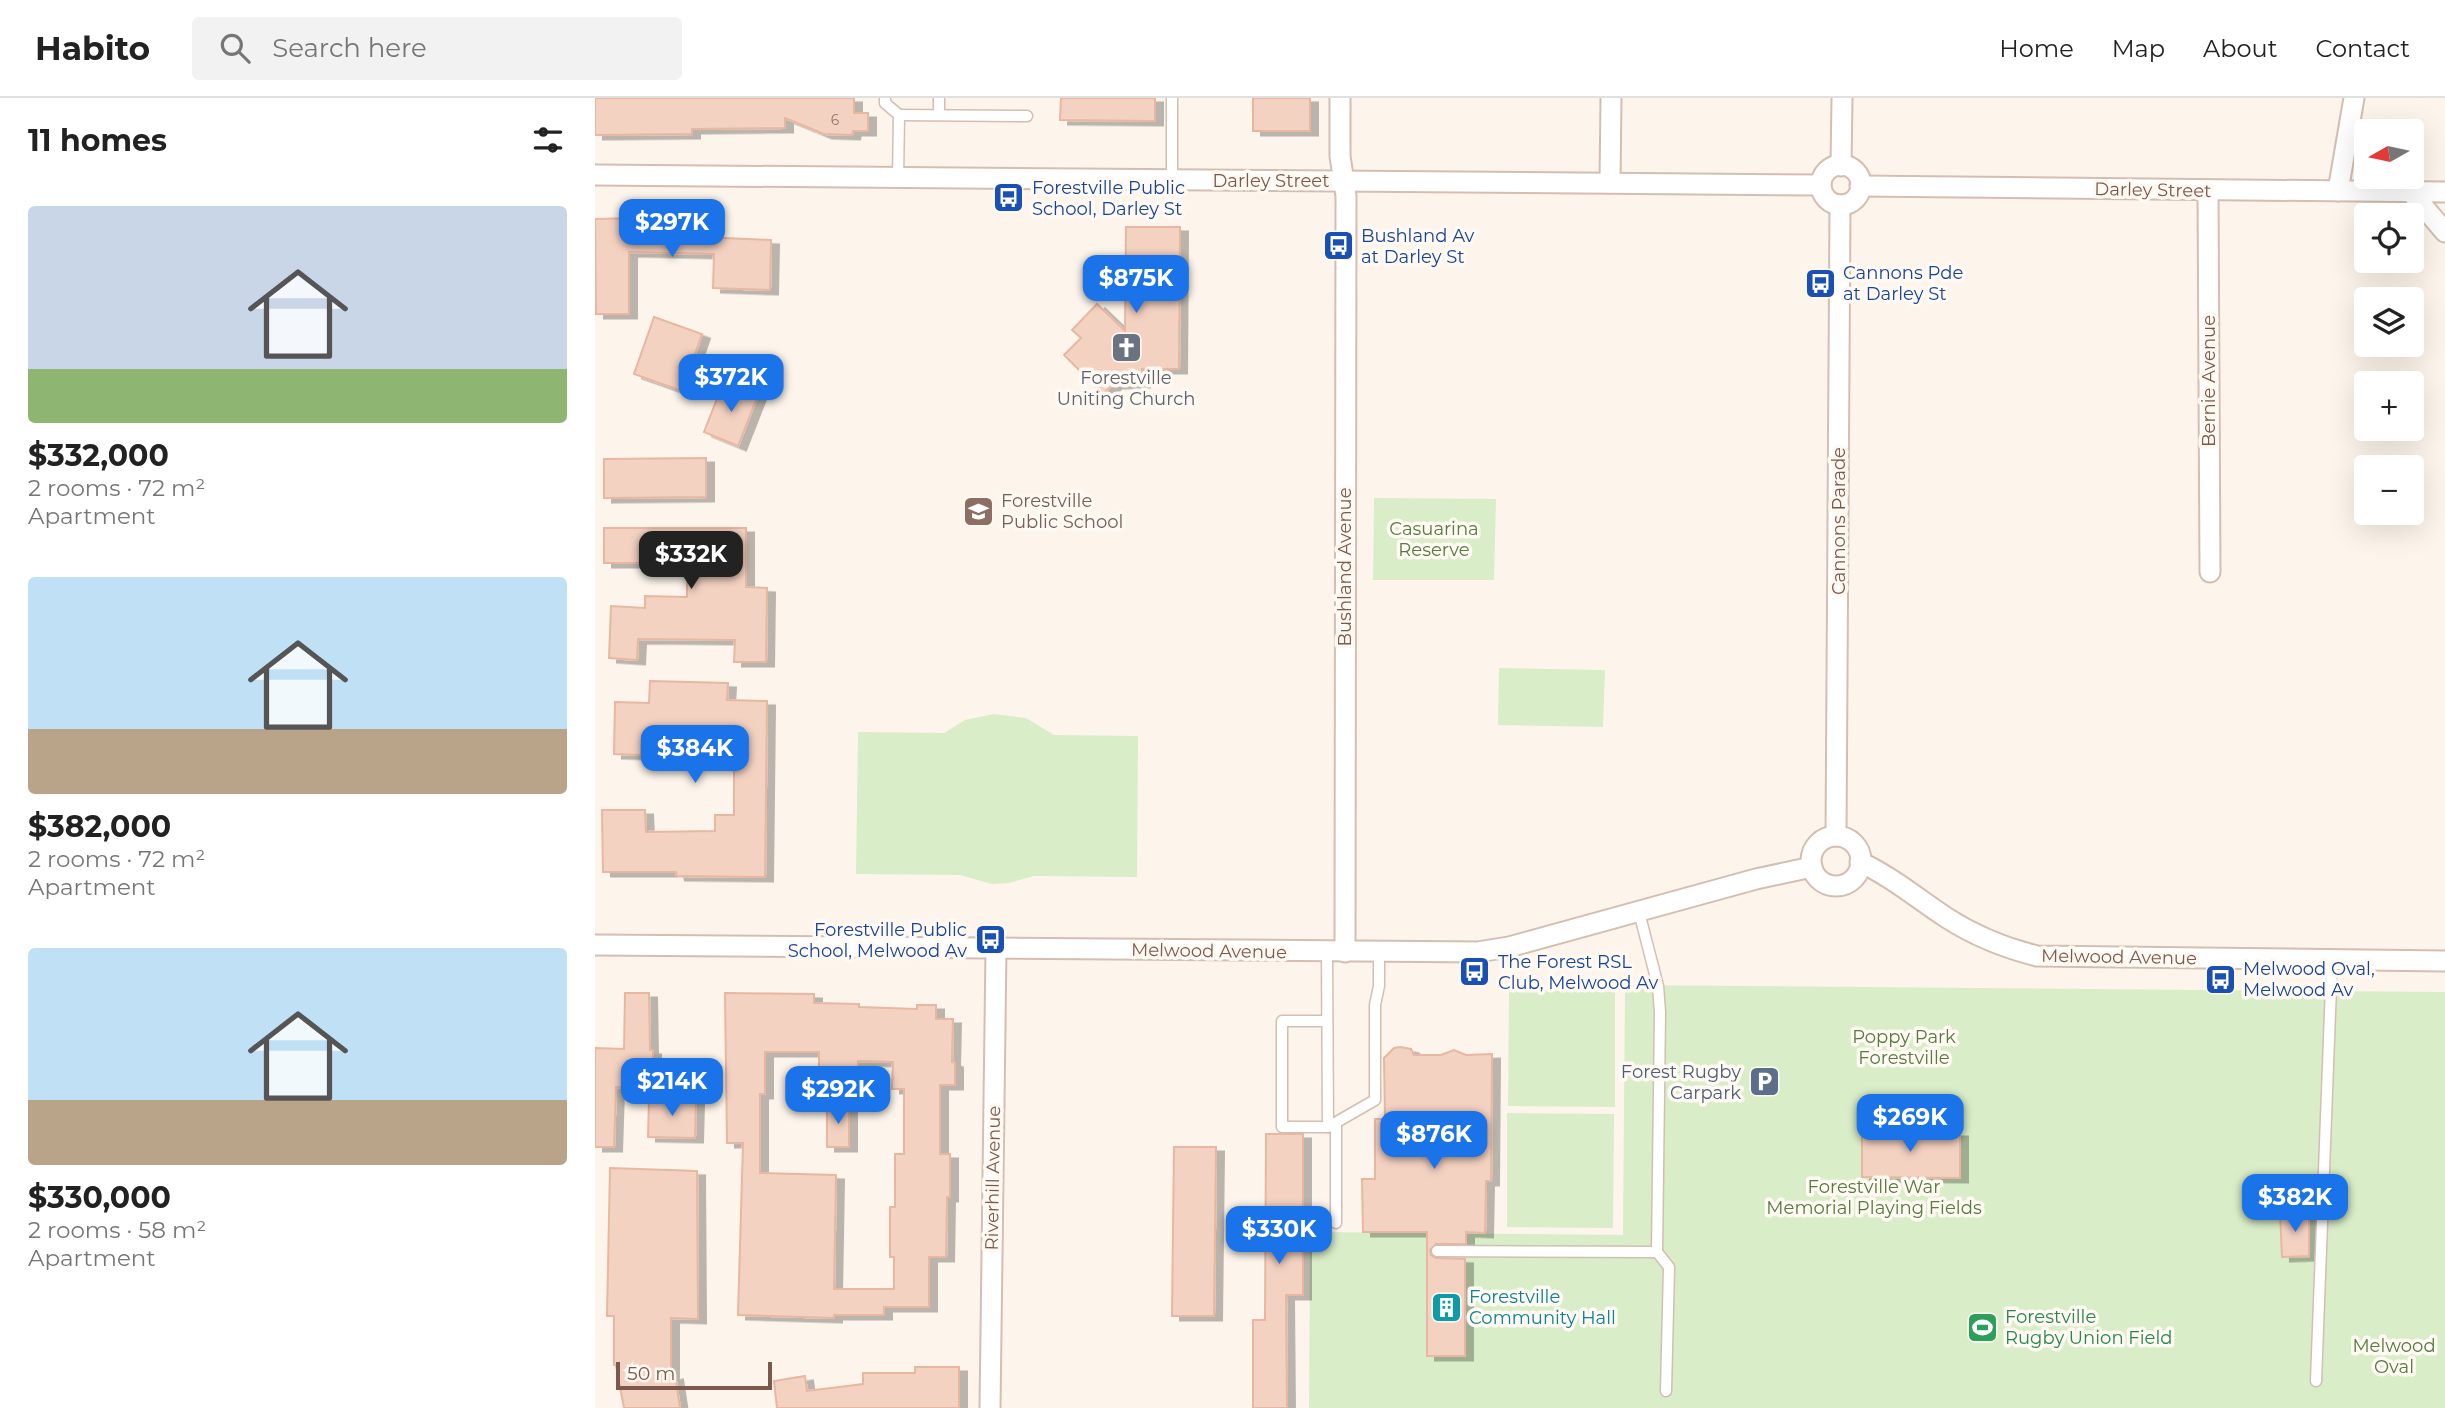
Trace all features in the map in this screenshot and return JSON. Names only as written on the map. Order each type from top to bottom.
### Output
[{"type":"street","name":"Bushland Avenue","points":[[1336,952],[1346,195],[1340,156],[1340,98]]},
{"type":"street","points":[[1610,183],[1611,98]]},
{"type":"street","points":[[1841,166],[1842,98]]},
{"type":"street","points":[[2338,191],[2354,98]]},
{"type":"street","points":[[1841,166],[1857,174],[1860,186],[1856,198],[1846,205],[1840,205],[1829,201],[1821,185],[1830,169],[1841,166]]},
{"type":"street","name":"Darley Street","points":[[595,175],[1821,185]]},
{"type":"street","name":"Darley Street","points":[[1860,186],[2445,192]]},
{"type":"street","name":"Bernie Avenue","points":[[2208,190],[2210,572]]},
{"type":"street","points":[[2411,191],[2445,232]]},
{"type":"street","name":"Cannons Parade","points":[[1836,836],[1840,205]]},
{"type":"street","points":[[1836,836],[1851,841],[1856,847],[1860,862],[1855,877],[1842,885],[1827,884],[1820,880],[1812,867],[1811,859],[1822,840],[1836,836]]},
{"type":"street","name":"Melwood Avenue","points":[[1860,862],[1881,871],[1948,919],[2003,947],[2037,956],[2445,961]]},
{"type":"street","name":"Melwood Avenue","points":[[595,945],[1336,952],[1495,950],[1812,867]]},
{"type":"street","name":"Riverhill Avenue","points":[[990,1408],[996,949]]},
{"type":"lane","points":[[885,98],[885,103],[899,115],[1027,117]]},
{"type":"lane","points":[[939,98],[939,115]]},
{"type":"lane","points":[[1171,181],[1172,98]]},
{"type":"lane","points":[[898,178],[899,115]]},
{"type":"lane","points":[[1639,912],[1658,986],[1660,1012],[1657,1252],[1669,1267],[1666,1391]]},
{"type":"lane","points":[[1336,952],[1327,1021],[1336,1223]]},
{"type":"lane","points":[[1327,1021],[1282,1021],[1282,1127],[1332,1125],[1375,1100],[1378,952]]},
{"type":"lane","points":[[2316,1381],[2332,960]]},
{"type":"lane","points":[[1437,1251],[1657,1252]]},
{"type":"green space","name":"Casuarina Reserve","points":[[1374,498],[1496,499],[1494,580],[1373,580]]},
{"type":"green space","points":[[1499,668],[1605,670],[1603,727],[1498,725]]},
{"type":"green space","points":[[994,714],[1026,718],[1054,735],[1138,736],[1137,877],[1034,876],[1009,883],[992,884],[960,875],[856,874],[858,732],[944,733],[965,720]]},
{"type":"green space","name":"Forestville War Memorial Playing Fields","points":[[1625,985],[2445,992],[2445,1408],[1309,1408],[1310,1232],[1623,1235]]},
{"type":"green space","points":[[1509,990],[1615,992],[1615,1107],[1508,1106]]},
{"type":"green space","points":[[1507,1113],[1614,1114],[1613,1228],[1507,1227]]},
{"type":"building","points":[[595,98],[854,98],[854,113],[868,113],[868,131],[853,131],[852,135],[824,134],[785,118],[785,128],[692,129],[692,134],[595,135]]},
{"type":"building","points":[[1061,98],[1155,98],[1155,121],[1060,120]]},
{"type":"building","points":[[1253,98],[1310,98],[1310,131],[1253,131]]},
{"type":"building","points":[[639,218],[640,230],[701,231],[701,237],[771,240],[770,290],[713,288],[714,254],[629,252],[629,314],[596,314],[595,219]]},
{"type":"building","points":[[1126,227],[1180,227],[1179,369],[1142,369],[1142,383],[1114,384],[1103,394],[1064,355],[1081,338],[1072,330],[1097,304],[1125,331]]},
{"type":"building","points":[[654,317],[702,334],[682,391],[634,374]]},
{"type":"building","points":[[724,381],[758,395],[738,446],[704,432]]},
{"type":"building","points":[[706,458],[706,497],[604,498],[604,459]]},
{"type":"building","points":[[604,528],[746,528],[746,587],[767,588],[766,662],[734,662],[735,640],[638,639],[637,660],[609,658],[611,606],[645,608],[645,596],[687,597],[687,563],[604,563]]},
{"type":"building","points":[[650,681],[728,683],[727,700],[767,701],[765,877],[677,876],[676,872],[603,872],[602,810],[645,810],[646,832],[715,831],[715,815],[734,815],[734,742],[691,741],[691,737],[642,736],[641,755],[614,754],[615,702],[649,703]]},
{"type":"building","points":[[625,993],[649,993],[653,1088],[616,1087],[614,1147],[595,1147],[595,1048],[624,1049]]},
{"type":"building","points":[[725,993],[814,994],[814,1003],[859,1004],[859,1007],[917,1009],[917,1005],[936,1005],[936,1019],[953,1019],[952,1062],[955,1063],[955,1085],[940,1085],[940,1154],[950,1154],[950,1197],[947,1197],[946,1257],[929,1257],[929,1307],[884,1307],[884,1315],[834,1315],[834,1318],[738,1315],[743,1143],[727,1143]],"holes":[[[765,1052],[819,1052],[819,1068],[858,1069],[858,1061],[893,1062],[892,1089],[904,1089],[904,1154],[895,1154],[895,1207],[890,1207],[890,1257],[894,1257],[894,1289],[834,1289],[836,1175],[760,1173],[760,1094],[765,1094]]]},
{"type":"building","points":[[1394,1048],[1411,1049],[1414,1055],[1441,1055],[1454,1050],[1466,1055],[1492,1054],[1491,1181],[1486,1181],[1485,1233],[1466,1232],[1466,1244],[1436,1244],[1430,1250],[1431,1255],[1436,1258],[1465,1259],[1465,1356],[1427,1356],[1427,1232],[1363,1232],[1362,1179],[1375,1179],[1375,1119],[1385,1119],[1384,1058]]},
{"type":"building","points":[[649,1098],[696,1099],[695,1138],[648,1137]]},
{"type":"building","points":[[827,1105],[849,1105],[849,1147],[827,1147]]},
{"type":"building","points":[[1862,1128],[1905,1129],[1905,1132],[1960,1132],[1960,1178],[1862,1177]]},
{"type":"building","points":[[1266,1134],[1303,1134],[1303,1295],[1286,1295],[1287,1408],[1253,1408],[1253,1320],[1265,1320]]},
{"type":"building","points":[[1174,1147],[1216,1147],[1214,1316],[1172,1316]]},
{"type":"building","points":[[610,1168],[697,1171],[698,1319],[671,1318],[671,1376],[675,1375],[680,1408],[624,1408],[614,1365],[614,1316],[607,1316]]},
{"type":"building","points":[[2280,1212],[2309,1212],[2309,1256],[2282,1257]]},
{"type":"building","points":[[915,1367],[959,1367],[959,1408],[777,1408],[774,1381],[805,1376],[807,1391],[863,1384],[863,1373],[915,1373]]},
{"type":"place","name":"Forestville Public School, Darley St","points":[[1009,198]]},
{"type":"place","name":"Bushland Av at Darley St","points":[[1338,246]]},
{"type":"place","name":"Cannons Pde at Darley St","points":[[1820,283]]},
{"type":"place","name":"Forestville Uniting Church","points":[[1126,347]]},
{"type":"place","name":"Forestville Public School","points":[[978,511]]},
{"type":"place","name":"Forestville Public School, Melwood Av","points":[[990,940]]},
{"type":"place","name":"The Forest RSL Club, Melwood Av","points":[[1475,972]]},
{"type":"place","name":"Melwood Oval, Melwood Av","points":[[2220,979]]},
{"type":"place","name":"Forest Rugby Carpark","points":[[1764,1082]]},
{"type":"place","name":"Forestville Community Hall","points":[[1446,1307]]},
{"type":"place","name":"Forestville Rugby Union Field","points":[[1982,1327]]},
{"type":"park label","name":"Poppy Park Forestville","points":[[1904,1047]]},
{"type":"park label","name":"Melwood Oval","points":[[2394,1356]]}]
